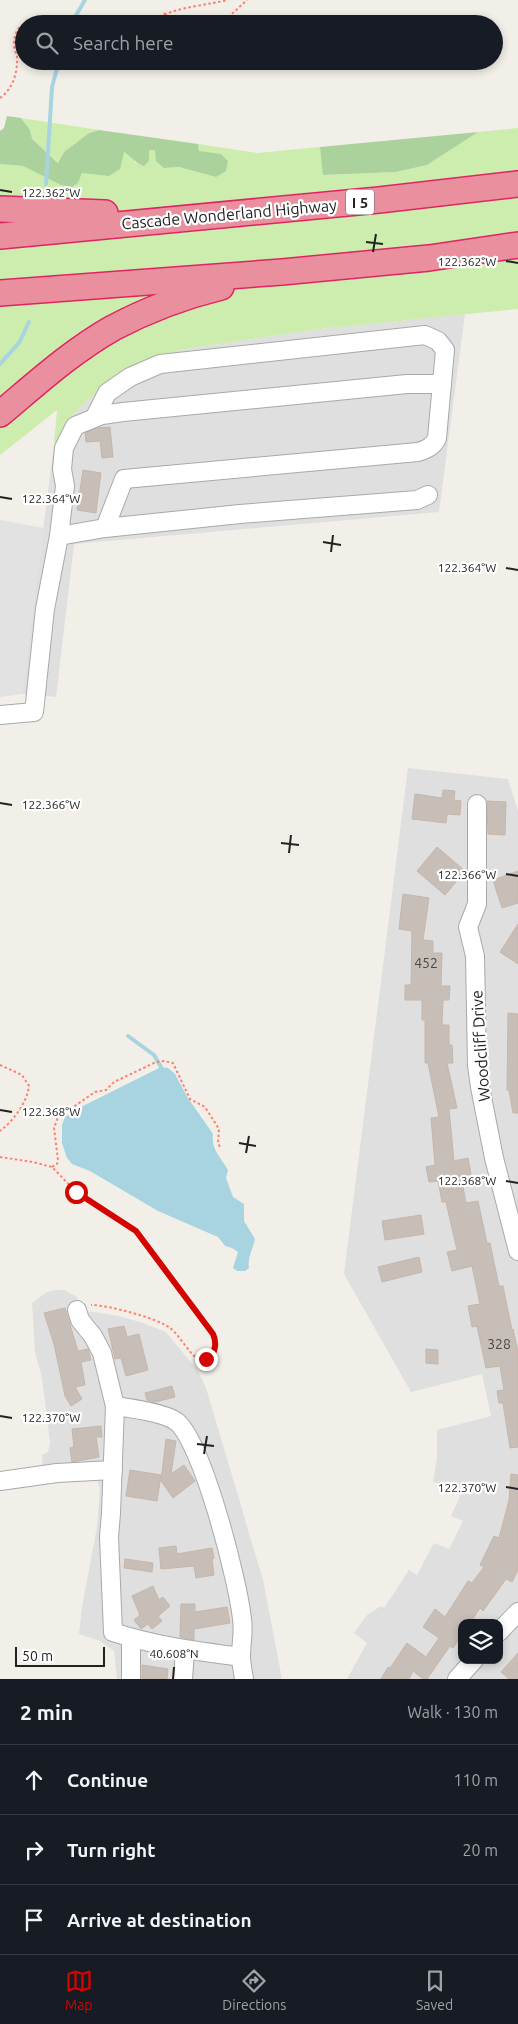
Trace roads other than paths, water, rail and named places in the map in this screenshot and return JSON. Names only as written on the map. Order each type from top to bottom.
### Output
[{"type":"highway","name":"Cascade Wonderland Highway","points":[[0,236],[379,200],[518,184]]},
{"type":"highway","points":[[0,209],[202,217]]},
{"type":"highway","points":[[0,293],[282,272],[429,258],[518,245]]},
{"type":"highway","points":[[0,414],[60,365],[114,328],[156,308],[203,292],[282,272]]},
{"type":"street","points":[[95,417],[107,393],[130,378],[160,364],[426,335],[438,341],[445,350],[437,438],[434,445],[427,449],[418,452],[124,478],[106,528]]},
{"type":"street","points":[[0,715],[34,712],[45,609],[65,486],[62,469],[64,448],[75,426],[95,417],[123,412],[407,384],[442,384]]},
{"type":"street","points":[[58,536],[106,528],[327,506],[417,500],[428,495]]},
{"type":"street","name":"Woodcliff Drive","points":[[477,804],[477,904],[468,927],[475,956],[477,1065],[494,1158],[518,1251]]},
{"type":"street","points":[[77,1310],[80,1320],[93,1336],[102,1352],[115,1406],[109,1537],[113,1632],[185,1650],[241,1657]]},
{"type":"street","points":[[115,1406],[135,1409],[172,1419],[191,1440],[218,1516],[239,1601],[243,1640],[241,1657],[244,1679]]},
{"type":"street","points":[[0,1481],[57,1473],[113,1470]]},
{"type":"street","points":[[503,1628],[518,1612]]},
{"type":"street","points":[[130,1679],[131,1638]]},
{"type":"street","points":[[182,1679],[185,1650]]},
{"type":"street","points":[[457,1679],[470,1664]]},
{"type":"water","points":[[161,1067],[168,1068],[175,1074],[188,1098],[213,1134],[215,1149],[228,1170],[226,1178],[233,1197],[244,1204],[244,1221],[255,1239],[249,1257],[249,1268],[245,1271],[237,1271],[233,1268],[238,1252],[225,1246],[218,1237],[158,1211],[90,1171],[72,1164],[67,1158],[62,1143],[62,1125],[65,1117]]},
{"type":"waterway","points":[[76,15],[85,0]]},
{"type":"waterway","points":[[46,184],[52,87],[57,70]]},
{"type":"waterway","points":[[0,364],[19,343],[29,322]]},
{"type":"waterway","points":[[128,1036],[154,1055],[161,1067]]}]
